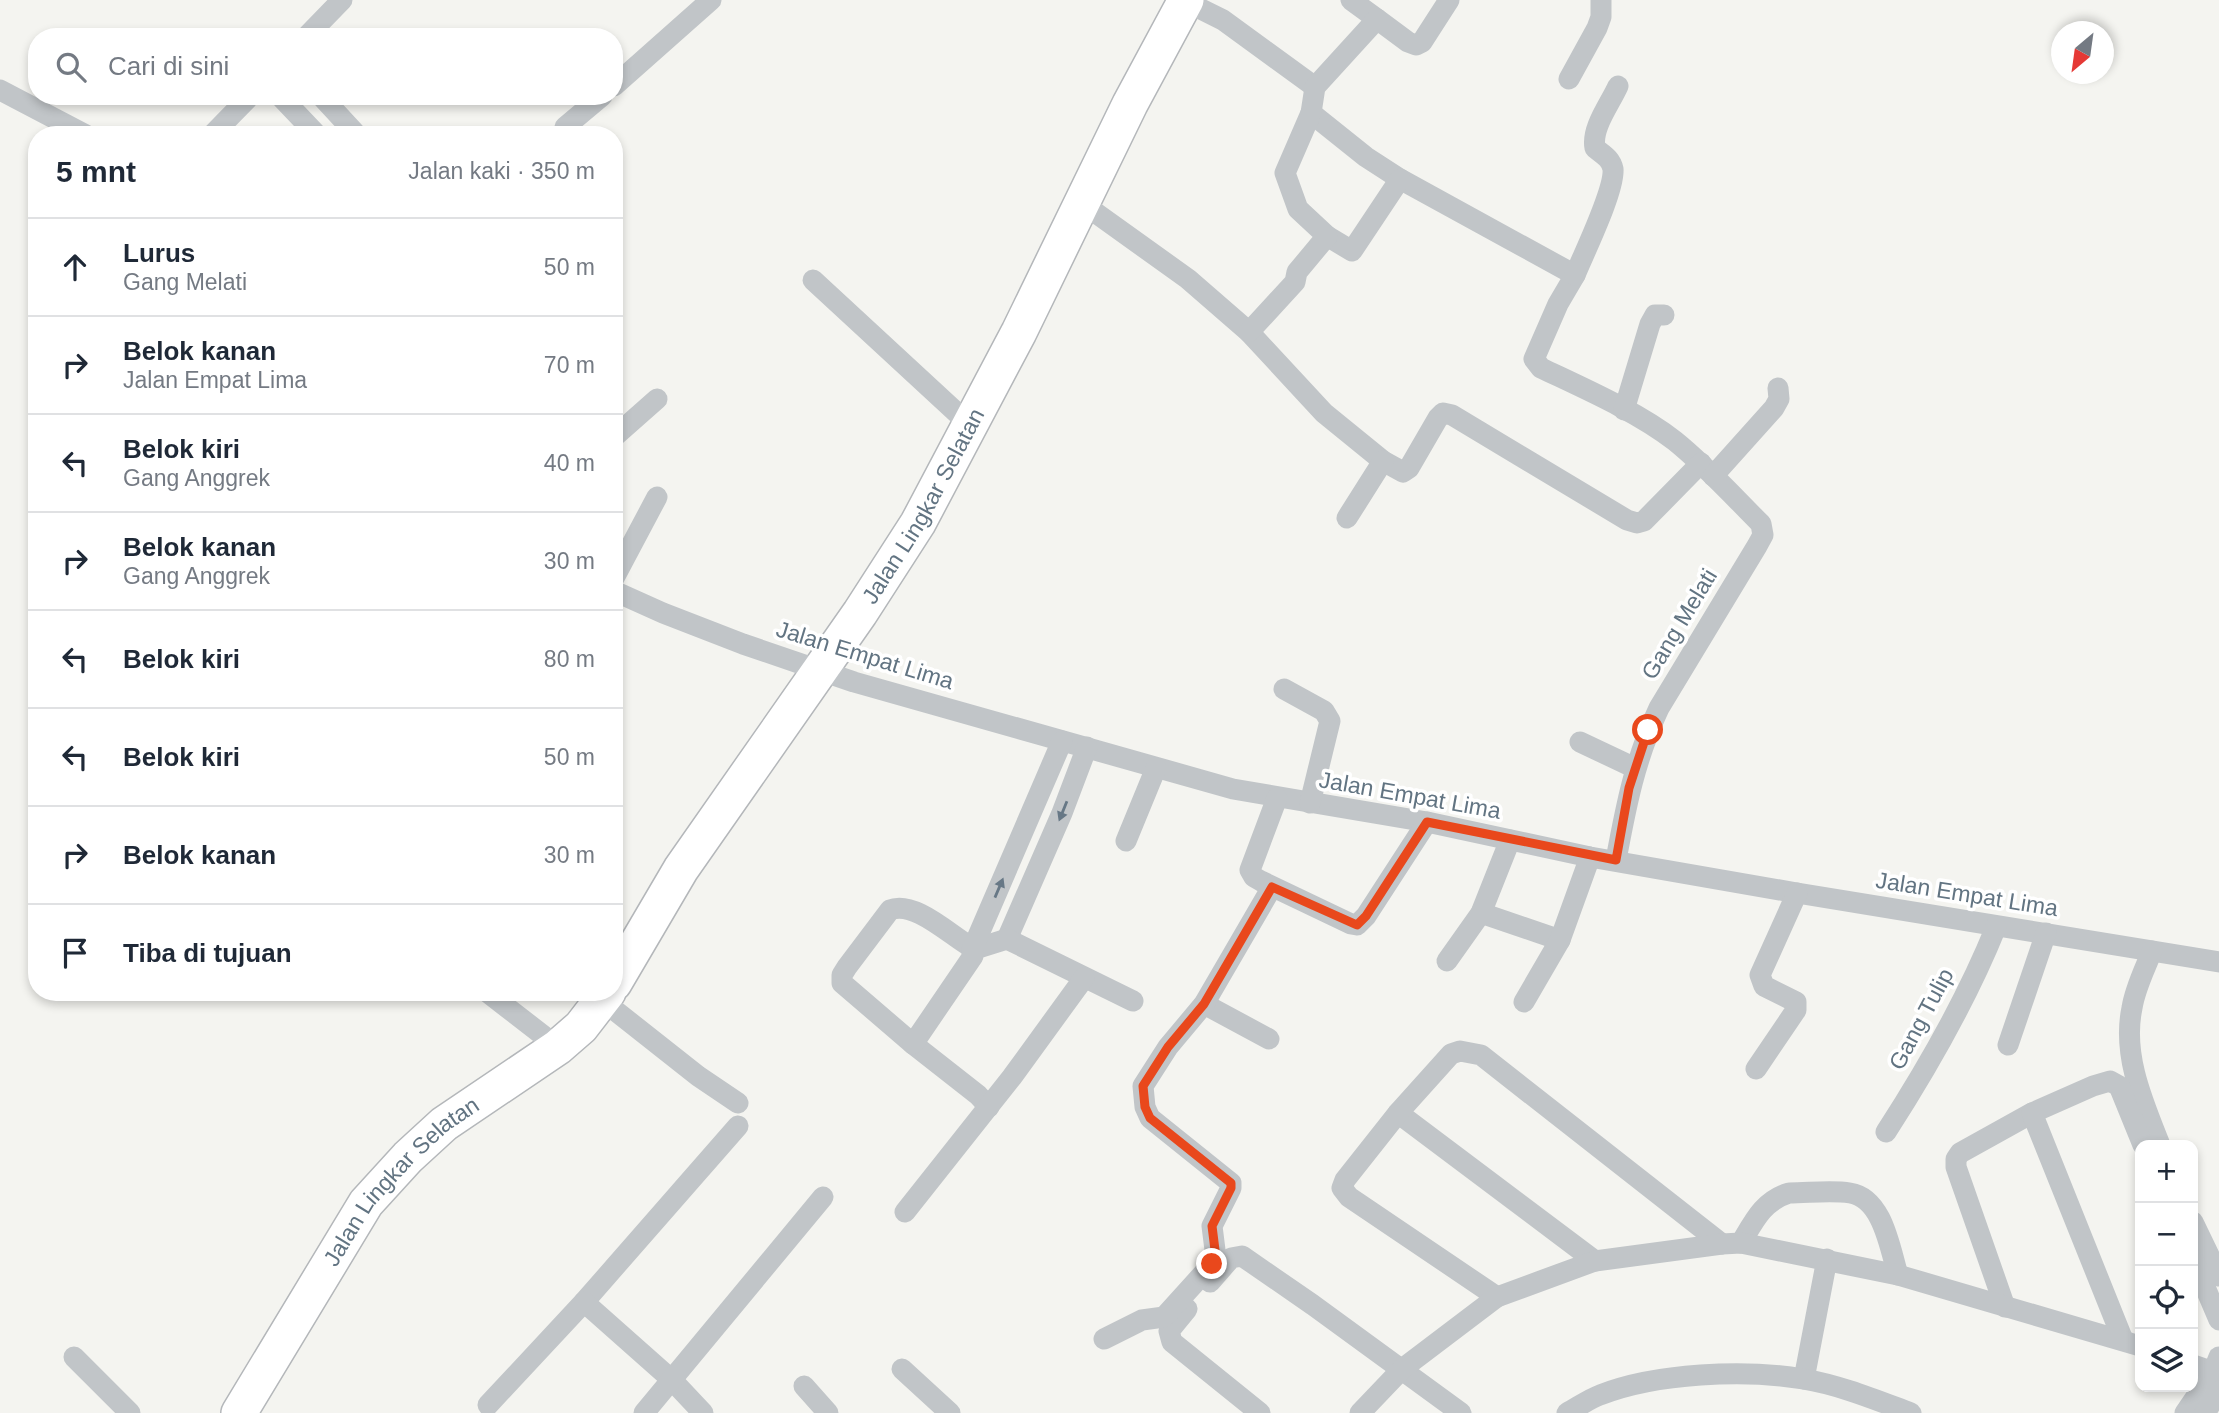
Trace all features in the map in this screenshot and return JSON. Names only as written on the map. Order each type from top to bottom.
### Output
[{"type":"highway","name":"Jalan Lingkar Selatan","points":[[623,966],[670,886],[900,553],[970,425],[1130,104],[1184,2]]},
{"type":"highway","name":"Jalan Lingkar Selatan","points":[[247,1401],[366,1203],[408,1157],[444,1124],[558,1047],[581,1027],[601,1001]]},
{"type":"street","points":[[315,28],[342,0]]},
{"type":"street","points":[[623,78],[711,0]]},
{"type":"street","points":[[1351,0],[1416,45],[1422,42],[1449,0]]},
{"type":"street","points":[[1569,79],[1597,28],[1601,17],[1601,0]]},
{"type":"street","points":[[1184,2],[1223,20],[1315,87]]},
{"type":"street","points":[[1377,19],[1315,87],[1311,113],[1285,173],[1298,209],[1327,236],[1352,251],[1400,179]]},
{"type":"street","points":[[1311,113],[1366,157],[1400,179],[1575,275],[1609,191],[1613,169],[1608,158],[1595,148],[1594,141],[1596,130],[1618,86]]},
{"type":"street","points":[[0,90],[28,104]]},
{"type":"street","points":[[29,105],[69,126]]},
{"type":"street","points":[[221,126],[241,105]]},
{"type":"street","points":[[289,105],[308,126]]},
{"type":"street","points":[[329,105],[349,126]]},
{"type":"street","points":[[566,126],[591,105]]},
{"type":"street","points":[[1082,203],[1188,279],[1249,332],[1324,413],[1383,461],[1403,472],[1409,468],[1438,418],[1443,414],[1452,415],[1627,520],[1637,523],[1644,521],[1707,469],[1774,408],[1779,399],[1778,387]]},
{"type":"street","points":[[1249,332],[1295,282],[1297,272],[1327,236]]},
{"type":"street","name":"Gang Melati","points":[[1575,275],[1558,303],[1534,359],[1541,368],[1624,410],[1673,439],[1761,524],[1763,535],[1659,708],[1635,768],[1616,860]]},
{"type":"street","points":[[813,280],[970,425]]},
{"type":"street","points":[[1624,410],[1650,324],[1655,315],[1664,314]]},
{"type":"street","points":[[623,429],[657,399]]},
{"type":"street","points":[[1347,518],[1383,461]]},
{"type":"street","points":[[623,561],[657,497]]},
{"type":"street","name":"Jalan Empat Lima","points":[[623,594],[743,644],[854,682],[1156,768],[1277,798],[1427,822],[1590,857],[1996,928],[2046,933],[2219,962]]},
{"type":"street","points":[[1284,689],[1324,711],[1330,721],[1310,803]]},
{"type":"street","points":[[972,950],[1062,741]]},
{"type":"street","points":[[1580,742],[1635,768]]},
{"type":"street","points":[[1007,939],[1062,813],[1087,747]]},
{"type":"street","points":[[1126,841],[1156,768]]},
{"type":"street","points":[[1277,798],[1250,870],[1254,877],[1357,925],[1366,916],[1427,822]]},
{"type":"street","points":[[1447,961],[1481,913],[1510,840]]},
{"type":"street","points":[[1524,1002],[1560,940],[1590,857]]},
{"type":"street","points":[[1104,1339],[1142,1320],[1164,1317],[1212,1264],[1215,1257],[1212,1226],[1231,1183],[1150,1118],[1145,1107],[1143,1086],[1168,1047],[1204,1004],[1272,887]]},
{"type":"street","points":[[1756,1069],[1796,1010],[1796,1002],[1764,986],[1760,975],[1797,893]]},
{"type":"street","points":[[913,1044],[973,956],[968,945],[917,912],[898,906],[890,910],[842,975],[842,983],[913,1044],[978,1095],[989,1107]]},
{"type":"street","points":[[1481,913],[1560,940]]},
{"type":"street","name":"Gang Tulip","points":[[1886,1132],[1923,1074],[1957,1012],[1996,928]]},
{"type":"street","points":[[2008,1045],[2046,933]]},
{"type":"street","points":[[972,950],[1007,939],[1133,1001]]},
{"type":"street","points":[[2152,951],[2132,1006],[2129,1032],[2138,1088],[2158,1140]]},
{"type":"street","points":[[905,1212],[989,1107],[1083,978]]},
{"type":"street","points":[[499,1001],[558,1047]]},
{"type":"street","points":[[618,1001],[698,1076],[738,1103]]},
{"type":"street","points":[[1204,1004],[1269,1039]]},
{"type":"street","points":[[1497,1297],[1349,1197],[1342,1188],[1345,1180],[1398,1113],[1451,1054],[1461,1051],[1481,1055],[1732,1244]]},
{"type":"street","points":[[2005,1307],[1956,1167],[1956,1159],[1960,1153],[2032,1113],[2110,1081],[2119,1086],[2141,1140]]},
{"type":"street","points":[[1398,1113],[1595,1261]]},
{"type":"street","points":[[2032,1113],[2132,1343]]},
{"type":"street","points":[[488,1405],[584,1302],[738,1126]]},
{"type":"street","points":[[1732,1244],[1770,1201],[1780,1196],[1789,1193],[1853,1193],[1877,1213],[1898,1275]]},
{"type":"street","points":[[644,1413],[823,1198]]},
{"type":"street","points":[[2198,1232],[2219,1276]]},
{"type":"street","points":[[1360,1413],[1402,1368],[1497,1297],[1595,1261],[1732,1244],[1827,1259],[1898,1275],[2132,1343]]},
{"type":"street","points":[[1260,1413],[1176,1347],[1170,1335],[1172,1326],[1229,1261],[1237,1256],[1242,1256],[1258,1267],[1461,1413]]},
{"type":"street","points":[[1804,1379],[1827,1259]]},
{"type":"street","points":[[2196,1266],[2219,1320]]},
{"type":"street","points":[[584,1302],[672,1380],[702,1413]]},
{"type":"street","points":[[75,1357],[130,1413]]},
{"type":"street","points":[[2198,1367],[2217,1374]]},
{"type":"street","points":[[902,1369],[950,1413]]},
{"type":"street","points":[[2185,1413],[2217,1374]]},
{"type":"street","points":[[2205,1413],[2217,1374]]},
{"type":"street","points":[[1567,1413],[1600,1395],[1641,1383],[1692,1376],[1760,1375],[1804,1379],[1863,1395],[1911,1413]]},
{"type":"street","points":[[804,1386],[828,1413]]},
{"type":"route","points":[[1212,1264],[1215,1250],[1212,1226],[1231,1183],[1150,1118],[1145,1107],[1143,1086],[1168,1047],[1204,1004],[1272,887],[1357,925],[1366,916],[1427,822],[1590,857],[1616,860],[1629,788],[1648,730]]}]
